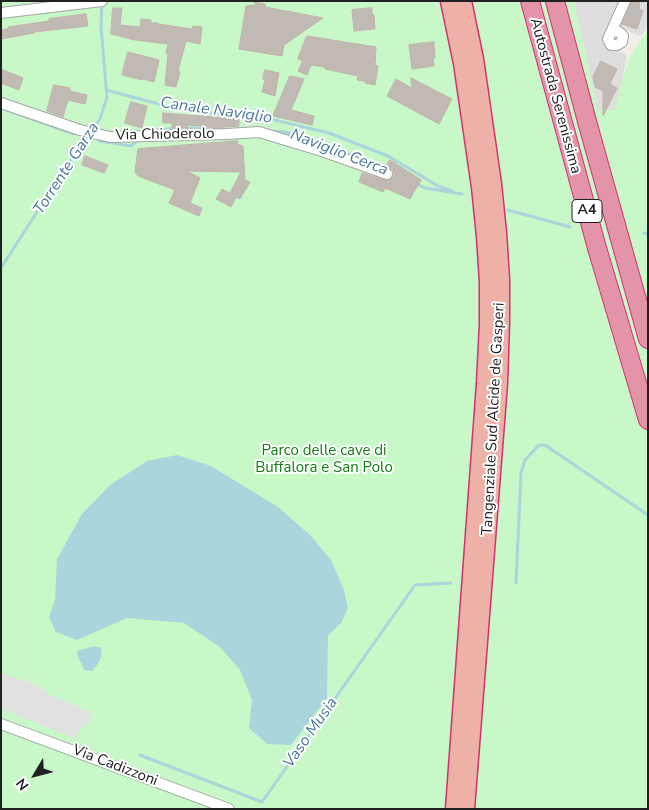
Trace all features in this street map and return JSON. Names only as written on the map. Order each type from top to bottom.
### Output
[{"type":"highway","name":"Tangenziale Sud Alcide de Gasperi","points":[[449,1],[462,63],[480,187],[488,282],[485,384],[454,809]]},
{"type":"highway","name":"Tangenziale Sud Alcide de Gasperi","points":[[463,1],[475,59],[493,184],[501,279],[498,392],[466,809]]},
{"type":"highway","name":"Autostrada Serenissima","points":[[530,1],[597,248],[648,420]]},
{"type":"highway","name":"Autostrada Serenissima","points":[[555,1],[648,339]]},
{"type":"street","points":[[612,31],[625,1]]},
{"type":"street","points":[[1,13],[69,3],[98,2]]},
{"type":"street","name":"Via Chioderolo","points":[[1,103],[80,130],[110,137],[259,132],[322,151],[387,174]]},
{"type":"street","name":"Via Cadizzoni","points":[[1,724],[229,809]]},
{"type":"shaded area","points":[[574,1],[622,1],[604,44],[627,55],[616,112],[597,113]]},
{"type":"shaded area","points":[[625,1],[648,1],[648,27],[641,36],[615,26]]},
{"type":"shaded area","points":[[1,673],[36,685],[50,695],[92,713],[88,725],[80,728],[76,739],[1,709]]},
{"type":"green space","name":"Parco delle cave di Buffalora e San Polo","points":[[1,1],[574,1],[598,110],[614,110],[629,57],[648,30],[648,809],[1,809]]},
{"type":"water","points":[[177,455],[211,466],[278,507],[310,535],[331,560],[344,590],[348,608],[341,623],[328,635],[327,698],[291,745],[267,744],[249,728],[252,700],[240,670],[220,647],[184,623],[127,618],[77,640],[56,632],[49,617],[55,600],[57,559],[82,514],[110,485],[147,461]]},
{"type":"water","points":[[94,646],[101,648],[100,661],[92,671],[84,670],[77,651]]},
{"type":"building","points":[[632,1],[640,1],[639,9],[643,11],[637,29],[622,24]]},
{"type":"building","points":[[255,2],[265,4],[265,7],[323,18],[284,45],[282,56],[239,49],[246,6],[255,5]]},
{"type":"building","points":[[113,8],[122,8],[120,25],[140,27],[141,19],[151,20],[151,23],[192,29],[193,26],[202,27],[200,44],[186,41],[176,87],[165,85],[168,44],[135,40],[111,34]]},
{"type":"building","points":[[372,8],[375,29],[354,31],[352,10]]},
{"type":"building","points":[[86,14],[88,26],[34,32],[1,39],[1,30],[8,29],[8,27]]},
{"type":"building","points":[[307,36],[376,47],[375,65],[378,66],[375,85],[357,80],[358,76],[325,69],[325,67],[311,65],[307,75],[298,71],[303,61],[298,59]]},
{"type":"building","points":[[434,42],[434,66],[412,69],[409,45]]},
{"type":"building","points":[[128,52],[159,60],[154,82],[122,75]]},
{"type":"building","points":[[601,61],[617,69],[610,84],[617,88],[603,116],[603,91],[595,87],[593,77]]},
{"type":"building","points":[[1,69],[23,78],[19,90],[1,83]]},
{"type":"building","points":[[265,70],[279,73],[275,96],[262,92]]},
{"type":"building","points":[[290,76],[304,79],[291,110],[314,116],[312,125],[273,116]]},
{"type":"building","points":[[411,78],[452,99],[439,124],[387,96],[396,79],[412,88]]},
{"type":"building","points":[[54,85],[70,88],[70,91],[87,95],[85,104],[68,100],[63,117],[47,111]]},
{"type":"building","points":[[131,102],[147,106],[142,128],[125,123]]},
{"type":"building","points":[[163,113],[239,119],[239,126],[212,128],[188,125],[187,128],[172,128],[172,123],[163,123]]},
{"type":"building","points":[[238,141],[237,144],[243,146],[245,180],[250,182],[240,199],[236,197],[231,207],[216,199],[222,189],[230,193],[241,172],[187,171],[200,178],[190,203],[202,208],[199,216],[169,203],[175,190],[138,176],[135,172],[138,149]]},
{"type":"building","points":[[85,156],[108,165],[104,173],[82,165]]},
{"type":"building","points":[[390,160],[421,180],[410,199],[385,188],[383,192],[359,182],[362,173],[385,180],[391,179],[394,176],[394,172],[386,166]]},
{"type":"waterway","name":"Torrente Garza","points":[[92,130],[100,119],[107,97],[101,26],[102,3]]},
{"type":"waterway","name":"Canale Naviglio","points":[[106,90],[170,107],[207,113],[258,116],[329,133],[388,156],[438,186],[452,191]]},
{"type":"waterway","name":"Naviglio Cerca","points":[[4,109],[74,134]]},
{"type":"waterway","name":"Naviglio Cerca","points":[[144,134],[148,130],[219,129]]},
{"type":"waterway","name":"Naviglio Cerca","points":[[270,131],[285,132],[378,166]]},
{"type":"waterway","name":"Torrente Garza","points":[[1,268],[88,135]]},
{"type":"waterway","name":"Naviglio Cerca","points":[[99,141],[131,146],[138,140]]},
{"type":"waterway","name":"Naviglio Cerca","points":[[415,183],[425,188],[462,194]]},
{"type":"waterway","name":"Naviglio Cerca","points":[[508,210],[570,227]]},
{"type":"waterway","name":"Naviglio Cerca","points":[[644,233],[648,234]]},
{"type":"waterway","name":"Vaso Musia","points":[[516,583],[521,473],[525,460],[539,445],[545,445],[648,515]]},
{"type":"waterway","name":"Vaso Musia","points":[[140,755],[262,802],[415,585],[451,583]]}]
